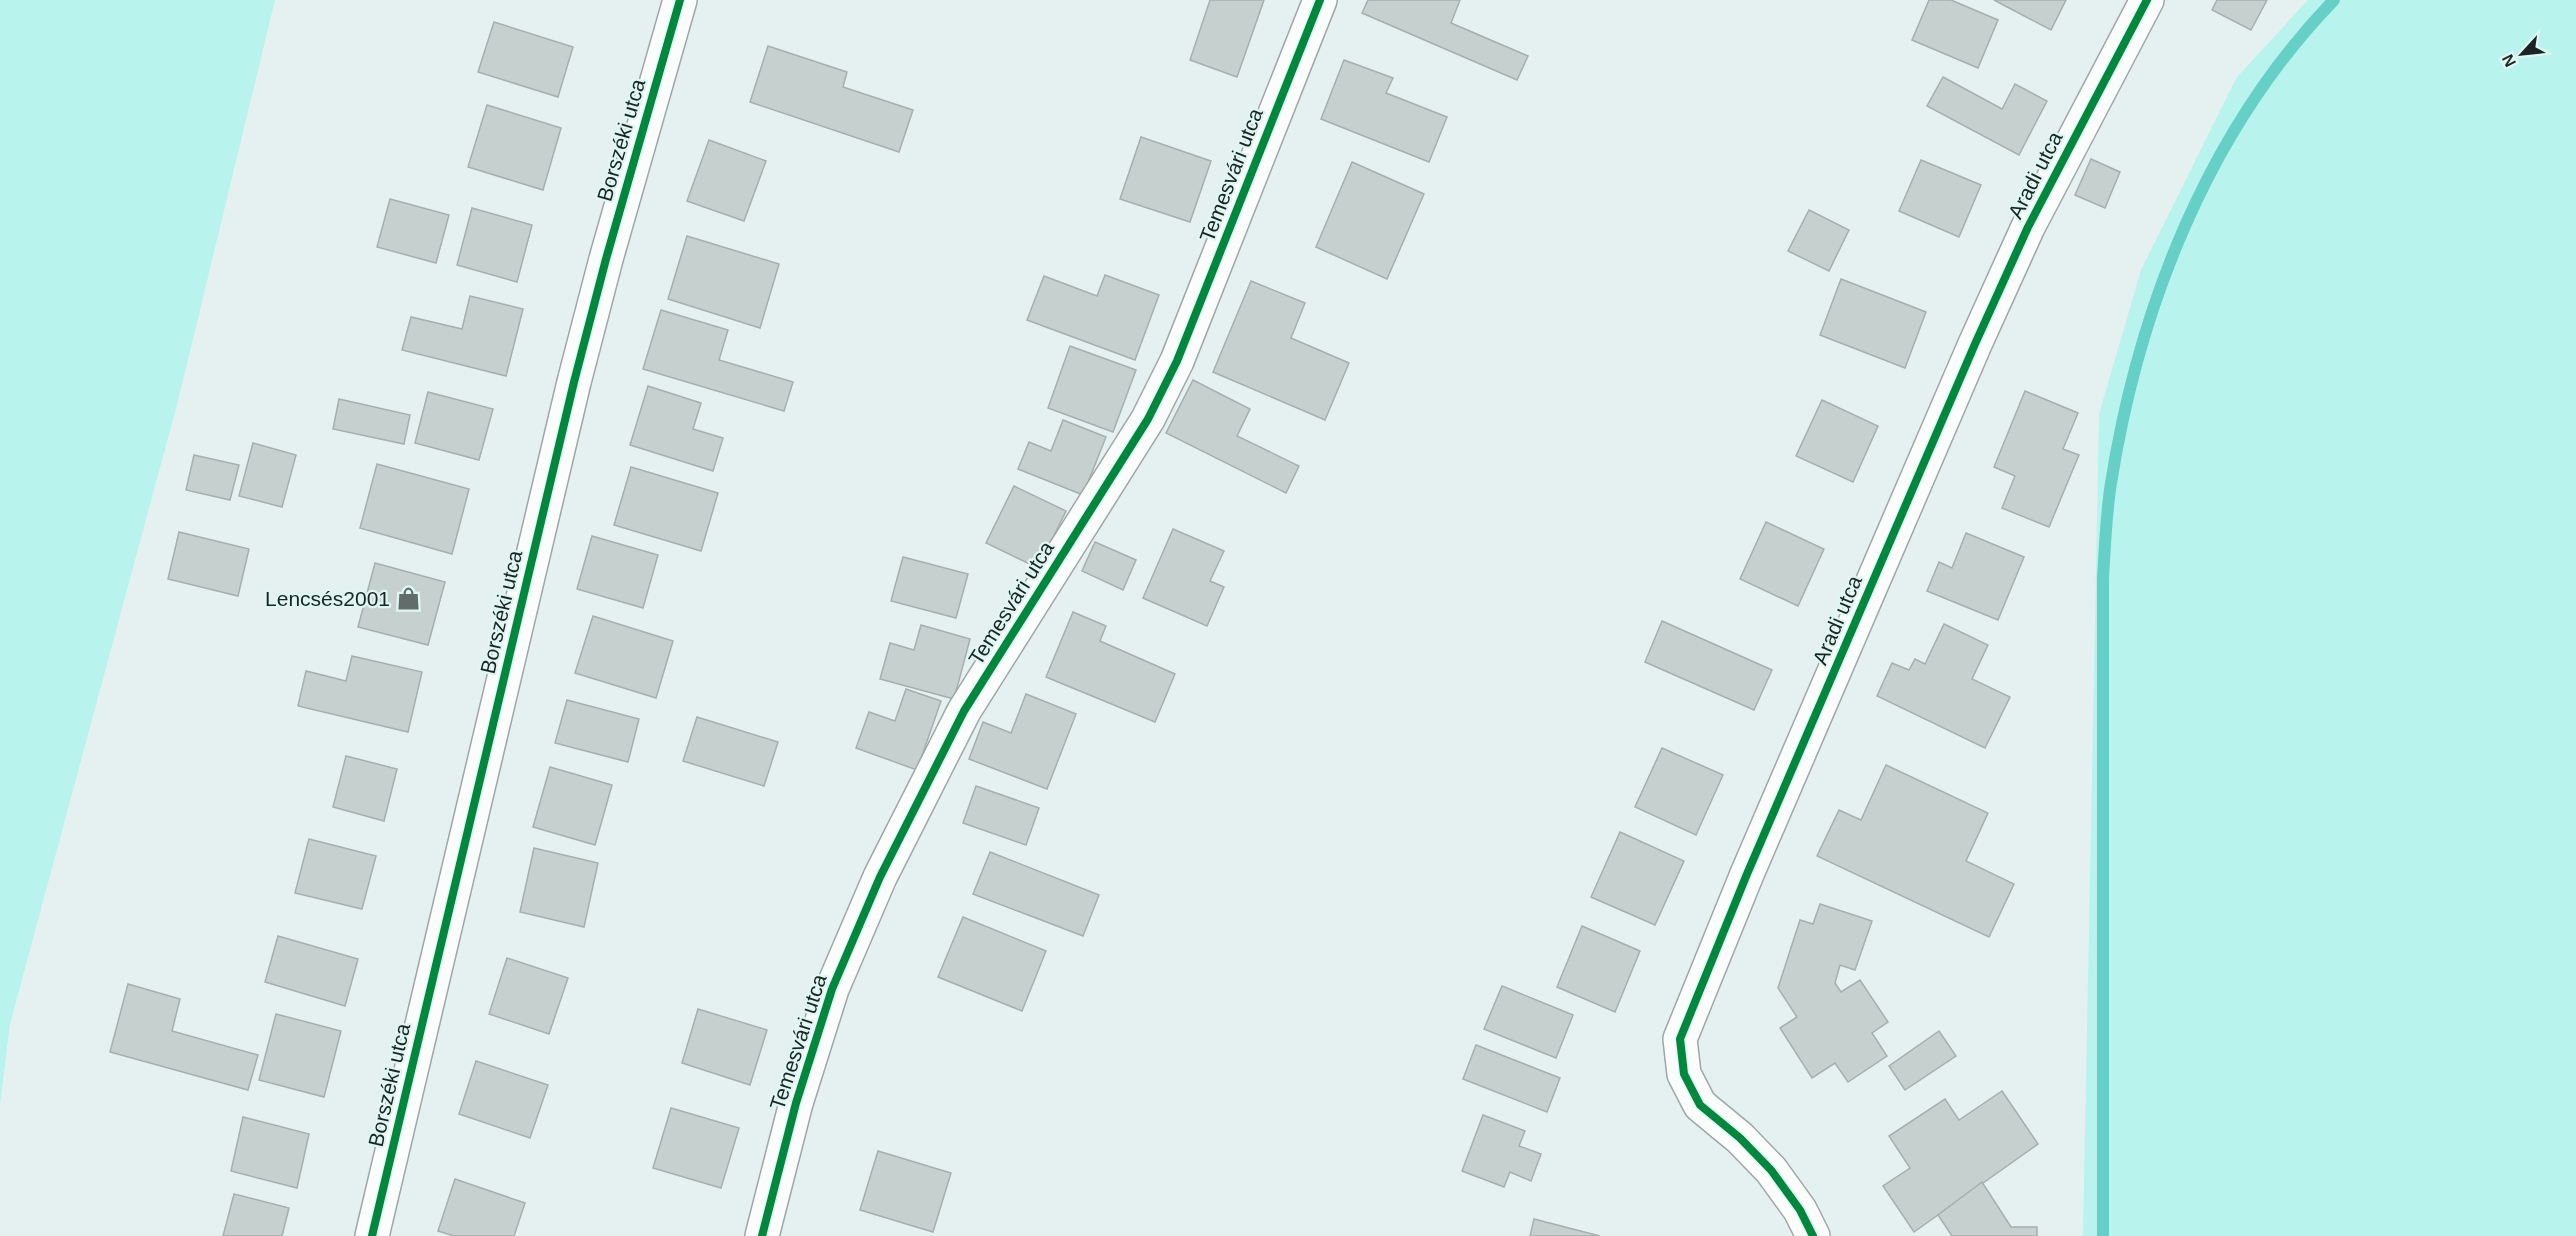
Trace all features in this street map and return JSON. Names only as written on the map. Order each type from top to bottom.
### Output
[{"type":"street","name":"Borszéki utca","points":[[372,1236],[574,382],[606,259],[680,0]]},
{"type":"street","name":"Temesvári utca","points":[[762,1236],[796,1103],[832,989],[880,877],[964,711],[1148,419],[1172,371],[1320,0]]},
{"type":"street","name":"Aradi utca","points":[[1813,1236],[1800,1210],[1771,1170],[1740,1138],[1700,1105],[1684,1074],[1680,1039],[1747,874],[1989,312],[2028,227],[2147,0]]},
{"type":"shaded area","points":[[0,0],[275,0],[179,397],[10,1024],[0,1105]]},
{"type":"shaded area","points":[[2308,0],[2576,0],[2576,1236],[2083,1236],[2099,414],[2141,270],[2237,77]]},
{"type":"building","points":[[1210,0],[1264,0],[1237,77],[1190,60]]},
{"type":"building","points":[[1368,0],[1460,0],[1451,23],[1528,56],[1517,80],[1362,13]]},
{"type":"building","points":[[1929,0],[1951,0],[1998,20],[1978,68],[1912,40]]},
{"type":"building","points":[[1994,0],[2066,0],[2051,30]]},
{"type":"building","points":[[2217,0],[2267,0],[2251,30],[2212,10]]},
{"type":"building","points":[[494,22],[573,47],[558,97],[478,72]]},
{"type":"building","points":[[768,46],[847,72],[843,87],[913,110],[899,152],[750,102]]},
{"type":"building","points":[[1344,60],[1393,78],[1386,93],[1447,117],[1429,162],[1321,119]]},
{"type":"building","points":[[1943,77],[2002,109],[2015,84],[2047,101],[2019,155],[1927,106]]},
{"type":"building","points":[[487,105],[561,128],[543,190],[468,167]]},
{"type":"building","points":[[1141,137],[1211,161],[1190,222],[1120,199]]},
{"type":"building","points":[[709,140],[766,161],[744,221],[687,201]]},
{"type":"building","points":[[2091,159],[2120,172],[2105,208],[2075,195]]},
{"type":"building","points":[[1921,160],[1981,185],[1959,237],[1899,211]]},
{"type":"building","points":[[1352,162],[1424,194],[1387,279],[1316,247]]},
{"type":"building","points":[[390,199],[449,215],[436,263],[377,247]]},
{"type":"building","points":[[472,208],[532,225],[517,282],[457,265]]},
{"type":"building","points":[[1809,210],[1849,230],[1829,271],[1788,251]]},
{"type":"building","points":[[687,236],[779,264],[760,328],[668,299]]},
{"type":"building","points":[[1105,275],[1159,295],[1135,360],[1027,320],[1044,276],[1097,296]]},
{"type":"building","points":[[1841,279],[1926,312],[1905,368],[1820,335]]},
{"type":"building","points":[[1251,281],[1305,303],[1291,338],[1349,363],[1325,420],[1213,372]]},
{"type":"building","points":[[470,296],[523,309],[506,376],[402,350],[411,317],[462,329]]},
{"type":"building","points":[[661,310],[728,330],[719,360],[793,382],[784,411],[643,369]]},
{"type":"building","points":[[1070,346],[1136,370],[1113,432],[1048,408]]},
{"type":"building","points":[[1193,380],[1250,409],[1237,436],[1299,466],[1286,493],[1166,433]]},
{"type":"building","points":[[648,386],[701,403],[693,429],[723,438],[713,471],[630,445]]},
{"type":"building","points":[[2025,391],[2078,413],[2063,449],[2079,455],[2049,527],[2002,508],[2015,476],[1994,467]]},
{"type":"building","points":[[428,392],[493,409],[479,460],[415,443]]},
{"type":"building","points":[[339,399],[410,415],[404,444],[333,429]]},
{"type":"building","points":[[1822,400],[1878,426],[1853,482],[1796,456]]},
{"type":"building","points":[[1063,420],[1106,437],[1083,495],[1018,469],[1029,442],[1051,451]]},
{"type":"building","points":[[253,443],[296,455],[282,507],[239,496]]},
{"type":"building","points":[[194,455],[239,465],[230,500],[186,490]]},
{"type":"building","points":[[377,464],[469,489],[452,554],[360,528]]},
{"type":"building","points":[[631,467],[718,493],[701,551],[614,525]]},
{"type":"building","points":[[1014,486],[1066,511],[1038,568],[986,543]]},
{"type":"building","points":[[1766,522],[1824,549],[1798,606],[1740,579]]},
{"type":"building","points":[[1173,529],[1224,551],[1210,581],[1224,587],[1207,626],[1143,598]]},
{"type":"building","points":[[179,532],[249,549],[238,596],[168,579]]},
{"type":"building","points":[[1966,533],[2024,557],[1998,620],[1927,591],[1939,562],[1952,568]]},
{"type":"building","points":[[592,536],[658,555],[643,608],[577,589]]},
{"type":"building","points":[[1095,542],[1136,560],[1123,590],[1082,571]]},
{"type":"building","points":[[903,557],[968,574],[956,618],[891,601]]},
{"type":"building","points":[[375,563],[445,582],[428,645],[358,627]]},
{"type":"building","points":[[1073,612],[1106,626],[1100,641],[1175,674],[1155,722],[1046,677]]},
{"type":"building","points":[[593,616],[673,641],[656,698],[575,673]]},
{"type":"building","points":[[1662,621],[1772,670],[1754,710],[1645,662]]},
{"type":"building","points":[[1944,624],[1988,645],[1972,679],[2010,697],[1985,748],[1877,696],[1892,663],[1909,670],[1915,659],[1925,664]]},
{"type":"building","points":[[921,625],[970,639],[954,699],[880,679],[890,643],[914,650]]},
{"type":"building","points":[[352,656],[422,672],[408,732],[298,706],[306,671],[346,681]]},
{"type":"building","points":[[906,689],[941,701],[917,770],[856,748],[869,712],[895,721]]},
{"type":"building","points":[[1026,694],[1076,714],[1047,789],[969,759],[983,722],[1011,733]]},
{"type":"building","points":[[567,700],[639,719],[628,762],[555,743]]},
{"type":"building","points":[[697,717],[778,742],[764,786],[683,761]]},
{"type":"building","points":[[1662,748],[1723,775],[1696,835],[1635,807]]},
{"type":"building","points":[[346,756],[397,769],[384,821],[333,807]]},
{"type":"building","points":[[1886,765],[1988,813],[1966,861],[2014,884],[1989,937],[1817,856],[1839,810],[1861,820]]},
{"type":"building","points":[[550,767],[612,785],[595,845],[533,827]]},
{"type":"building","points":[[976,786],[1039,808],[1026,845],[963,823]]},
{"type":"building","points":[[1620,832],[1684,861],[1655,925],[1591,897]]},
{"type":"building","points":[[309,839],[376,856],[362,909],[295,893]]},
{"type":"building","points":[[534,848],[598,863],[584,927],[520,912]]},
{"type":"building","points":[[990,852],[1099,895],[1083,936],[973,894]]},
{"type":"building","points":[[1820,904],[1872,921],[1855,970],[1840,965],[1835,983],[1841,992],[1860,980],[1888,1022],[1872,1033],[1887,1056],[1848,1082],[1835,1063],[1812,1078],[1780,1028],[1797,1017],[1778,988],[1800,920],[1813,924]]},
{"type":"building","points":[[963,917],[1046,951],[1022,1011],[938,977]]},
{"type":"building","points":[[1582,926],[1640,951],[1615,1012],[1557,987]]},
{"type":"building","points":[[278,936],[358,959],[345,1006],[265,982]]},
{"type":"building","points":[[507,958],[568,978],[549,1034],[489,1014]]},
{"type":"building","points":[[128,984],[180,999],[172,1031],[258,1055],[248,1090],[110,1052]]},
{"type":"building","points":[[1502,986],[1573,1015],[1556,1058],[1484,1029]]},
{"type":"building","points":[[698,1009],[767,1030],[750,1085],[682,1063]]},
{"type":"building","points":[[276,1014],[341,1031],[324,1097],[259,1080]]},
{"type":"building","points":[[1939,1031],[1956,1056],[1905,1090],[1889,1066]]},
{"type":"building","points":[[1476,1045],[1560,1078],[1547,1112],[1463,1079]]},
{"type":"building","points":[[476,1061],[548,1085],[530,1138],[459,1114]]},
{"type":"building","points":[[2002,1091],[2038,1144],[1914,1232],[1883,1186],[1910,1168],[1889,1136],[1945,1099],[1959,1120]]},
{"type":"building","points":[[671,1108],[739,1128],[721,1188],[653,1168]]},
{"type":"building","points":[[1483,1115],[1525,1131],[1519,1146],[1541,1154],[1531,1181],[1510,1172],[1504,1187],[1462,1171]]},
{"type":"building","points":[[243,1117],[309,1134],[297,1188],[231,1171]]},
{"type":"building","points":[[878,1151],[951,1173],[933,1232],[860,1210]]},
{"type":"building","points":[[455,1179],[525,1203],[514,1236],[454,1236],[438,1231]]},
{"type":"building","points":[[1982,1182],[2011,1227],[2037,1227],[2037,1236],[1952,1236],[1938,1215]]},
{"type":"building","points":[[234,1194],[289,1208],[282,1236],[223,1236]]},
{"type":"building","points":[[1534,1219],[1600,1236],[1530,1236]]},
{"type":"waterway","points":[[2103,1236],[2103,578],[2111,483],[2123,417],[2140,352],[2161,287],[2186,224],[2215,164],[2250,106],[2289,51],[2334,0]]},
{"type":"cycle path","points":[[372,1236],[574,382],[606,259],[680,0]]},
{"type":"cycle path","points":[[762,1236],[796,1103],[832,989],[880,877],[964,711],[1148,419],[1177,361],[1320,0]]},
{"type":"cycle path","points":[[1813,1236],[1800,1210],[1771,1170],[1740,1138],[1700,1105],[1684,1074],[1680,1039],[1747,874],[1975,344],[2028,227],[2147,0]]},
{"type":"place","name":"Lencsés2001","points":[[408,598]]}]
